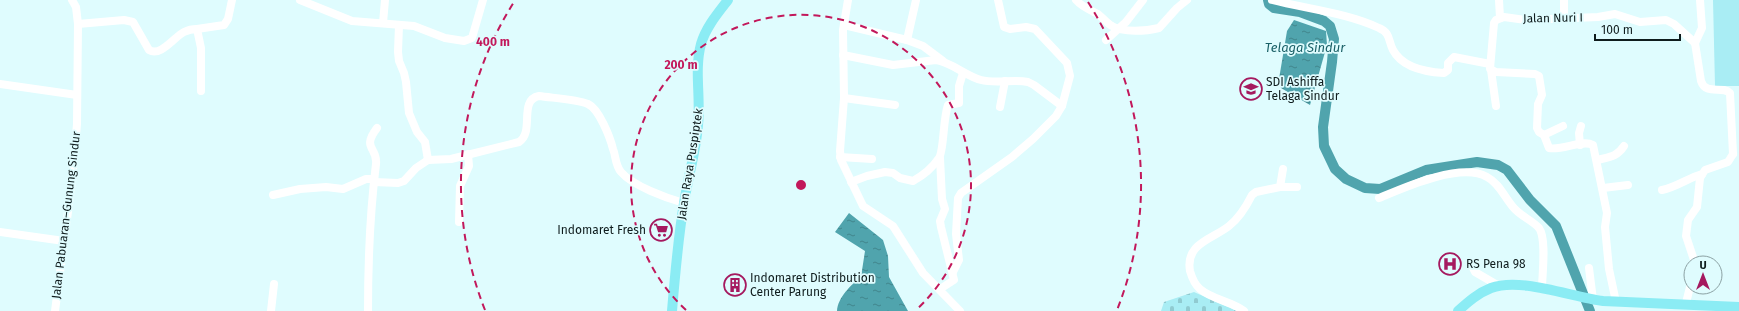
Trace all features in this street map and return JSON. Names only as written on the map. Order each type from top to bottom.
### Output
[{"type":"main road","name":"Jalan Raya Puspiptek","points":[[672,311],[684,203],[698,125],[698,66],[702,43],[710,24],[728,0]]},
{"type":"main road","points":[[1458,311],[1474,297],[1492,288],[1499,286],[1519,285],[1593,300],[1739,307]]},
{"type":"street","name":"Jalan Pabuaran–Gunung Sindur","points":[[55,311],[72,181],[77,95],[78,24],[76,7],[72,0]]},
{"type":"street","points":[[78,24],[124,20],[133,22],[149,50],[152,52],[162,50],[186,30],[224,25],[228,19],[232,0]]},
{"type":"street","points":[[300,0],[352,21],[414,26],[445,38],[469,40],[472,38],[483,0]]},
{"type":"street","points":[[383,23],[385,0]]},
{"type":"street","points":[[848,0],[844,25],[844,98],[840,157],[863,206],[893,226],[918,266],[960,311]]},
{"type":"street","points":[[907,40],[916,0]]},
{"type":"street","points":[[953,272],[959,260],[956,234],[957,205],[960,193],[1012,157],[1033,140],[1056,116],[1062,106],[1070,76],[1067,63],[1035,29],[1010,29],[1004,27],[998,0]]},
{"type":"street","points":[[1076,0],[1118,29],[1141,30],[1159,28],[1177,8],[1187,0]]},
{"type":"street","points":[[1106,40],[1118,29],[1143,0]]},
{"type":"street","points":[[1274,0],[1378,27],[1388,34],[1393,51],[1398,58],[1416,68],[1444,73],[1448,70],[1448,63],[1454,57],[1490,67],[1536,74],[1539,76],[1542,94],[1538,104],[1537,128],[1539,132],[1544,135],[1550,148],[1591,143],[1593,145],[1607,213],[1605,227],[1609,269],[1616,302]]},
{"type":"street","points":[[1496,106],[1490,67],[1494,23],[1500,18],[1499,0]]},
{"type":"street","points":[[1564,0],[1564,18]]},
{"type":"street","points":[[1662,190],[1672,188],[1683,183],[1689,178],[1702,174],[1712,167],[1728,162],[1736,154],[1735,93],[1706,89],[1702,86],[1695,43],[1702,28],[1700,0]]},
{"type":"street","name":"Jalan Nuri I","points":[[1500,18],[1507,17],[1526,20],[1598,17],[1615,14],[1640,22],[1666,20],[1674,24],[1695,43]]},
{"type":"street","points":[[400,25],[398,52],[406,82],[409,113],[417,132],[425,142],[428,160]]},
{"type":"street","points":[[844,25],[907,40],[923,46],[943,61],[963,73],[984,81],[1028,82],[1062,106]]},
{"type":"street","points":[[197,29],[201,48],[202,91]]},
{"type":"street","points":[[843,55],[893,65],[936,60],[943,61]]},
{"type":"street","points":[[940,289],[954,280],[940,221],[945,210],[941,190],[940,158],[944,117],[948,105],[959,103],[959,86],[963,73]]},
{"type":"street","points":[[1000,107],[1005,81]]},
{"type":"street","points":[[0,84],[77,95]]},
{"type":"street","points":[[274,194],[300,189],[343,189],[366,179],[389,183],[404,181],[416,168],[428,160],[452,159],[522,140],[526,132],[528,106],[536,96],[588,104],[598,113],[613,147],[617,166],[622,173],[659,195],[684,203]]},
{"type":"street","points":[[844,98],[895,104]]},
{"type":"street","points":[[1544,135],[1563,126]]},
{"type":"street","points":[[1580,145],[1578,133],[1581,126]]},
{"type":"street","points":[[368,311],[374,180],[377,160],[370,143],[372,134],[377,128]]},
{"type":"street","points":[[1596,160],[1614,156],[1619,153],[1624,146]]},
{"type":"street","points":[[460,222],[460,186],[469,166],[468,154]]},
{"type":"street","points":[[840,157],[872,159]]},
{"type":"street","points":[[851,182],[867,176],[885,172],[893,173],[900,178],[913,181],[920,178],[940,158]]},
{"type":"street","points":[[1280,187],[1283,169]]},
{"type":"street","points":[[1379,198],[1419,181],[1445,175],[1476,174],[1489,178],[1496,184],[1517,212],[1537,227],[1541,232],[1543,240],[1542,289]]},
{"type":"street","points":[[1692,255],[1687,239],[1688,220],[1697,207],[1702,174]]},
{"type":"street","points":[[1603,188],[1628,185]]},
{"type":"street","points":[[1244,311],[1208,294],[1196,285],[1190,272],[1190,259],[1192,254],[1202,241],[1222,231],[1234,221],[1252,195],[1256,192],[1280,187],[1297,187]]},
{"type":"street","points":[[0,232],[64,241]]},
{"type":"street","points":[[1476,263],[1473,268],[1475,272],[1499,286]]},
{"type":"street","points":[[1589,268],[1593,300]]},
{"type":"street","points":[[271,311],[274,284]]},
{"type":"street","points":[[1686,304],[1688,295]]},
{"type":"green space","points":[[1713,0],[1739,0],[1739,86],[1715,86]]},
{"type":"green space","points":[[1194,292],[1237,311],[1161,311],[1164,302]]},
{"type":"water","name":"Telaga Sindur","points":[[1294,20],[1326,31],[1327,45],[1310,105],[1281,88],[1279,79],[1287,31]]},
{"type":"water","points":[[849,213],[883,240],[888,256],[889,277],[908,311],[837,311],[842,296],[861,277],[865,251],[835,232]]},
{"type":"waterway","points":[[1268,0],[1269,4],[1274,8],[1300,12],[1324,21],[1330,26],[1334,39],[1323,127],[1324,146],[1335,169],[1346,179],[1365,188],[1380,189],[1426,170],[1477,162],[1498,165],[1507,170],[1530,200],[1556,226],[1590,311]]},
{"type":"place","name":"SDI Ashiffa Telaga Sindur","points":[[1251,89]]},
{"type":"place","name":"Indomaret Fresh","points":[[661,230]]},
{"type":"place","name":"RS Pena 98","points":[[1450,264]]},
{"type":"place","name":"Indomaret Distribution Center Parung","points":[[735,285]]}]
